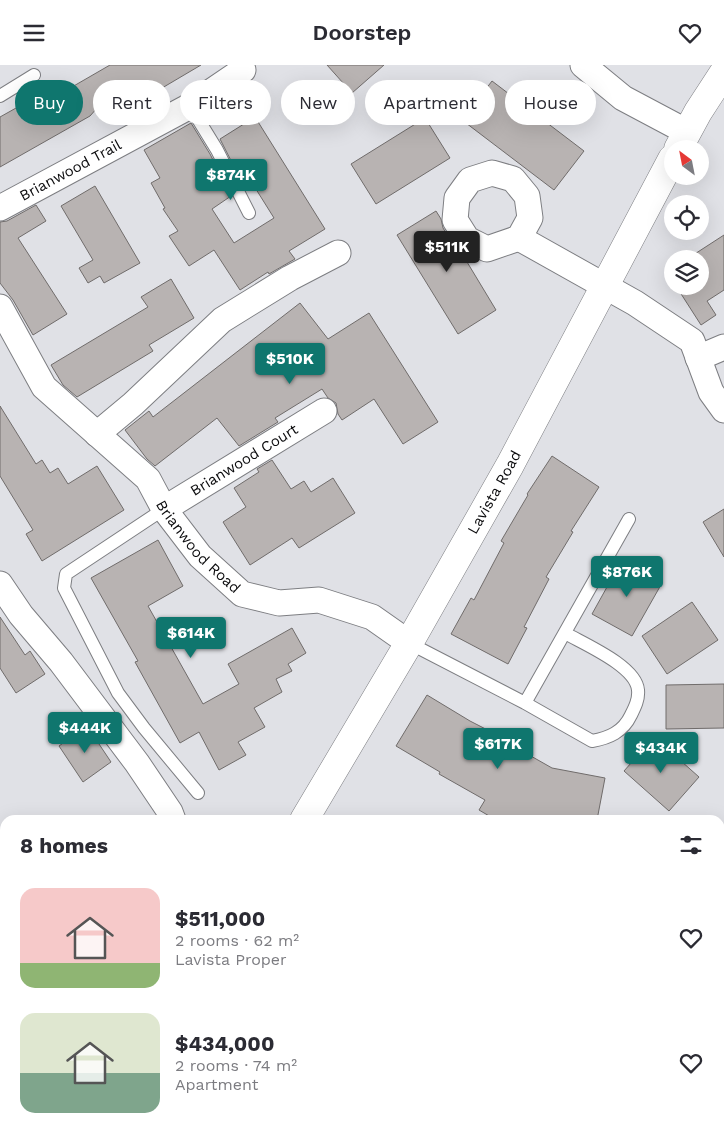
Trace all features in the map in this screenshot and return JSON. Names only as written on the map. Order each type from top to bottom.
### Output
[{"type":"main road","points":[[683,140],[698,112],[724,72]]},
{"type":"main road","name":"Lavista Road","points":[[307,815],[409,643],[510,465],[664,174]]},
{"type":"street","points":[[583,65],[623,98],[683,140]]},
{"type":"street","name":"Brianwood Trail","points":[[228,80],[242,70]]},
{"type":"street","name":"Brianwood Trail","points":[[0,208],[180,111]]},
{"type":"street","points":[[519,238],[530,218],[527,196],[513,179],[492,173],[470,180],[457,197],[455,220],[466,239],[486,249],[519,238],[635,303],[692,341],[711,392],[724,410]]},
{"type":"street","points":[[97,434],[133,404],[222,320],[290,278],[338,253]]},
{"type":"street","name":"Brianwood Road","points":[[0,307],[44,387],[148,479],[164,509],[200,556],[242,594],[279,603],[319,600],[372,617],[409,643]]},
{"type":"street","points":[[698,358],[724,347]]},
{"type":"street","name":"Brianwood Court","points":[[164,509],[324,411]]},
{"type":"street","points":[[0,583],[21,615],[60,662],[137,763],[170,815]]},
{"type":"lane","points":[[0,96],[34,75]]},
{"type":"lane","points":[[202,125],[217,150],[249,213]]},
{"type":"lane","points":[[164,509],[66,574],[64,588],[118,693],[144,728],[198,793]]},
{"type":"lane","points":[[525,703],[629,519]]},
{"type":"lane","points":[[409,643],[525,703],[592,741],[608,738],[628,723],[636,705],[638,689],[632,675],[622,665],[565,633]]},
{"type":"building","points":[[110,65],[201,65],[170,83],[170,80],[93,80],[93,113],[83,120],[83,81]]},
{"type":"building","points":[[327,65],[384,65],[355,90],[355,80],[340,80]]},
{"type":"building","points":[[495,83],[505,91],[505,125],[550,125],[584,151],[554,190],[469,125],[495,125]]},
{"type":"building","points":[[15,109],[15,125],[74,125],[0,167],[0,117]]},
{"type":"building","points":[[188,125],[192,125],[210,154],[231,196],[212,209],[234,243],[274,218],[254,186],[246,190],[220,139],[242,125],[260,125],[325,229],[289,251],[295,259],[269,274],[268,272],[240,290],[214,250],[189,266],[169,236],[178,231],[163,209],[165,208],[151,183],[160,178],[144,150]]},
{"type":"building","points":[[414,125],[429,125],[450,158],[376,204],[351,164]]},
{"type":"building","points":[[95,186],[140,263],[104,283],[100,276],[88,283],[79,268],[93,260],[61,206]]},
{"type":"building","points":[[36,205],[46,221],[18,238],[67,314],[33,335],[13,300],[0,283],[0,222],[7,221]]},
{"type":"building","points":[[436,211],[441,219],[443,228],[455,247],[461,252],[496,310],[458,334],[397,235]]},
{"type":"building","points":[[724,235],[724,290],[707,301],[716,315],[701,325],[682,295],[709,295],[709,250],[701,250]]},
{"type":"building","points":[[171,279],[194,318],[149,345],[153,351],[77,397],[63,385],[51,365],[148,307],[141,297]]},
{"type":"building","points":[[300,303],[328,339],[369,313],[438,422],[403,444],[374,399],[342,420],[338,414],[336,403],[328,398],[322,389],[275,418],[278,422],[239,446],[217,418],[155,466],[147,459],[125,430],[149,411],[153,417]]},
{"type":"building","points":[[0,406],[36,464],[42,460],[50,473],[58,468],[68,484],[97,466],[124,510],[42,561],[26,534],[33,530],[0,476]]},
{"type":"building","points":[[552,456],[599,487],[571,531],[573,532],[546,577],[549,579],[524,627],[527,628],[508,664],[451,634],[471,598],[474,600],[504,543],[501,541],[527,494]]},
{"type":"building","points":[[272,460],[291,489],[304,481],[311,492],[333,478],[355,513],[299,548],[292,538],[250,565],[223,522],[246,507],[234,488],[259,472],[257,469]]},
{"type":"building","points":[[724,509],[724,557],[703,522]]},
{"type":"building","points":[[158,540],[183,586],[148,606],[203,704],[239,684],[228,664],[292,628],[306,653],[288,664],[292,671],[276,679],[282,692],[254,708],[265,727],[238,742],[246,755],[219,770],[199,732],[180,743],[135,662],[138,661],[91,578]]},
{"type":"building","points":[[622,560],[662,583],[632,636],[592,614]]},
{"type":"building","points":[[692,602],[718,640],[667,674],[642,636]]},
{"type":"building","points":[[0,617],[25,655],[30,651],[45,674],[16,693],[0,668]]},
{"type":"building","points":[[724,684],[724,728],[666,729],[666,685]]},
{"type":"building","points":[[427,695],[470,721],[509,741],[508,743],[552,768],[605,778],[598,815],[488,815],[479,810],[485,800],[439,774],[440,772],[396,746]]},
{"type":"building","points":[[87,726],[111,762],[83,782],[59,746]]},
{"type":"building","points":[[654,737],[699,777],[669,811],[624,771]]}]
